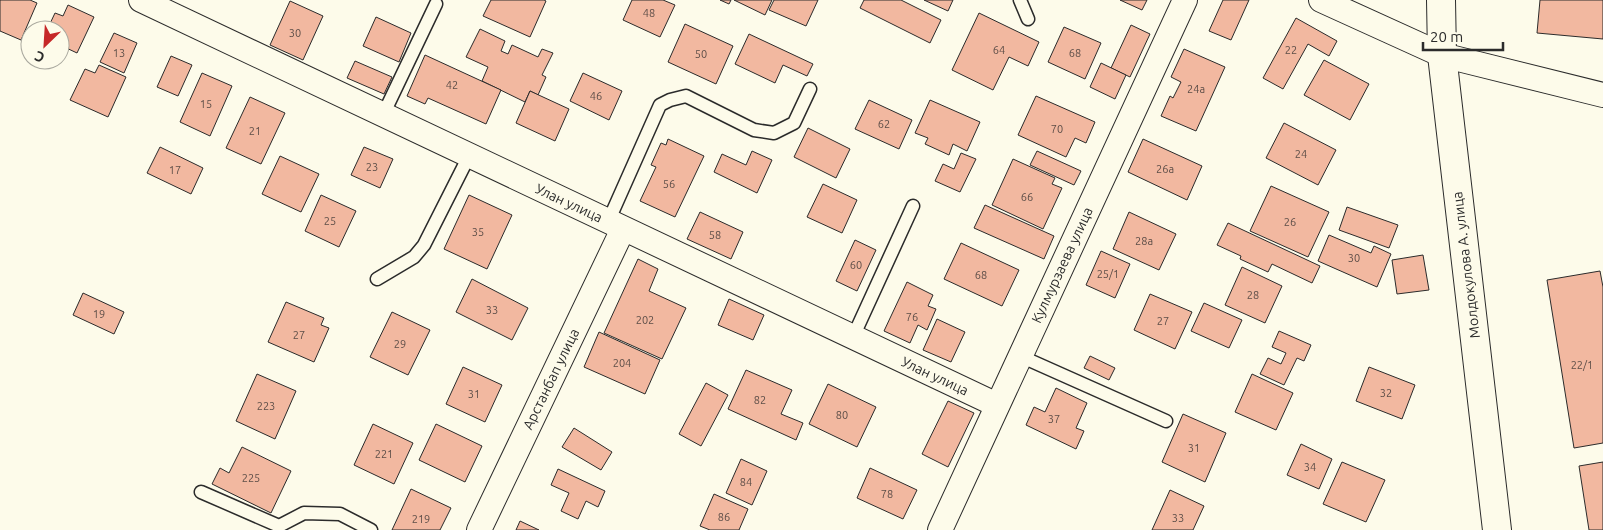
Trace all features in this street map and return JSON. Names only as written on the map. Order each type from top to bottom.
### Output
[{"type":"street","name":"Кулмурзаева улица","points":[[940,530],[1185,0]]},
{"type":"street","points":[[1321,0],[1442,55],[1603,95]]},
{"type":"street","name":"Молдокулова А. улица","points":[[1441,0],[1442,55],[1497,530]]},
{"type":"street","name":"Улан улица","points":[[149,2],[469,156],[997,405]]},
{"type":"street","name":"Арстанбап улица","points":[[478,530],[615,225]]},
{"type":"lane","points":[[1020,0],[1028,19]]},
{"type":"lane","points":[[383,115],[436,4]]},
{"type":"lane","points":[[615,225],[660,105],[686,96],[754,130],[774,133],[794,124],[810,89]]},
{"type":"lane","points":[[377,278],[414,256],[424,245],[469,156]]},
{"type":"lane","points":[[853,337],[912,206]]},
{"type":"lane","points":[[1020,356],[1166,421]]},
{"type":"lane","points":[[201,492],[279,526],[304,513],[340,514],[371,530]]},
{"type":"building","points":[[0,0],[30,0],[37,3],[30,20],[20,20],[20,40],[0,31]]},
{"type":"building","points":[[491,0],[546,1],[530,37],[483,16]]},
{"type":"building","points":[[632,0],[663,0],[675,5],[660,37],[623,20]]},
{"type":"building","points":[[720,0],[731,0],[729,4]]},
{"type":"building","points":[[734,0],[772,0],[765,15]]},
{"type":"building","points":[[774,0],[818,0],[806,26],[769,10]]},
{"type":"building","points":[[864,0],[901,0],[941,20],[930,43],[860,8]]},
{"type":"building","points":[[924,0],[953,0],[948,11]]},
{"type":"building","points":[[1120,0],[1147,0],[1142,10]]},
{"type":"building","points":[[1223,0],[1249,0],[1231,40],[1209,31]]},
{"type":"building","points":[[1540,0],[1603,0],[1603,39],[1537,33]]},
{"type":"building","points":[[290,1],[323,16],[303,60],[270,45]]},
{"type":"building","points":[[68,5],[94,17],[77,53],[70,50],[70,20],[52,20],[55,13],[63,16]]},
{"type":"building","points":[[979,13],[1039,42],[1028,66],[1009,57],[993,90],[952,70]]},
{"type":"building","points":[[376,17],[411,33],[399,62],[363,46]]},
{"type":"building","points":[[1296,18],[1337,41],[1329,56],[1308,44],[1283,89],[1263,78]]},
{"type":"building","points":[[685,24],[733,46],[716,84],[668,62]]},
{"type":"building","points":[[1131,25],[1150,34],[1130,77],[1111,68]]},
{"type":"building","points":[[1064,27],[1101,43],[1085,79],[1048,62]]},
{"type":"building","points":[[480,29],[505,41],[501,51],[508,54],[512,45],[538,57],[542,49],[553,53],[542,75],[546,77],[538,95],[530,91],[525,102],[482,81],[488,67],[466,57]]},
{"type":"building","points":[[114,33],[137,43],[124,73],[100,62]]},
{"type":"building","points":[[749,34],[813,64],[807,76],[783,65],[775,83],[735,64]]},
{"type":"building","points":[[1184,49],[1225,67],[1196,131],[1161,116],[1170,96],[1173,98],[1181,82],[1171,77]]},
{"type":"building","points":[[425,55],[501,90],[486,124],[428,98],[425,104],[407,96]]},
{"type":"building","points":[[171,56],[192,65],[178,96],[157,87]]},
{"type":"building","points":[[1324,60],[1369,84],[1350,120],[1304,95]]},
{"type":"building","points":[[355,61],[392,77],[384,94],[347,78]]},
{"type":"building","points":[[1101,63],[1126,75],[1115,99],[1090,87]]},
{"type":"building","points":[[99,65],[126,77],[108,117],[70,100],[85,69],[95,73]]},
{"type":"building","points":[[202,73],[232,86],[210,136],[180,122]]},
{"type":"building","points":[[583,73],[622,91],[609,120],[570,101]]},
{"type":"building","points":[[530,91],[569,109],[555,141],[516,123]]},
{"type":"building","points":[[1036,96],[1095,122],[1086,143],[1075,138],[1066,157],[1018,135]]},
{"type":"building","points":[[250,97],[285,113],[261,164],[226,148]]},
{"type":"building","points":[[869,100],[912,120],[899,149],[855,129]]},
{"type":"building","points":[[930,100],[980,122],[967,151],[953,144],[949,155],[925,144],[928,138],[915,133]]},
{"type":"building","points":[[1284,123],[1336,150],[1318,185],[1266,158]]},
{"type":"building","points":[[808,128],[850,149],[836,178],[794,157]]},
{"type":"building","points":[[668,139],[704,156],[675,217],[640,201],[656,167],[651,165],[661,143],[666,145]]},
{"type":"building","points":[[1143,139],[1202,166],[1187,200],[1128,172]]},
{"type":"building","points":[[160,147],[203,168],[191,194],[147,173]]},
{"type":"building","points":[[364,147],[393,159],[380,188],[351,175]]},
{"type":"building","points":[[752,151],[772,160],[757,193],[714,172],[722,154],[746,165]]},
{"type":"building","points":[[1037,151],[1081,171],[1074,185],[1030,165]]},
{"type":"building","points":[[961,153],[976,159],[960,192],[935,181],[943,164],[954,169]]},
{"type":"building","points":[[280,156],[319,174],[301,212],[262,194]]},
{"type":"building","points":[[1013,159],[1055,178],[1052,184],[1062,188],[1043,229],[992,205]]},
{"type":"building","points":[[823,184],[857,200],[842,233],[807,217]]},
{"type":"building","points":[[1271,186],[1329,212],[1308,257],[1250,231]]},
{"type":"building","points":[[321,195],[356,211],[339,247],[305,231]]},
{"type":"building","points":[[469,195],[512,215],[487,269],[444,249]]},
{"type":"building","points":[[985,205],[1054,236],[1044,259],[974,228]]},
{"type":"building","points":[[1347,207],[1398,225],[1389,248],[1339,230]]},
{"type":"building","points":[[700,212],[743,232],[731,259],[687,239]]},
{"type":"building","points":[[1129,212],[1176,234],[1159,270],[1113,249]]},
{"type":"building","points":[[1228,223],[1320,266],[1312,283],[1272,264],[1268,272],[1240,259],[1241,256],[1217,245]]},
{"type":"building","points":[[1329,235],[1371,253],[1374,246],[1391,254],[1377,287],[1318,261]]},
{"type":"building","points":[[855,240],[876,250],[857,291],[836,281]]},
{"type":"building","points":[[961,243],[1019,270],[1002,306],[944,279]]},
{"type":"building","points":[[1101,251],[1130,264],[1115,298],[1086,285]]},
{"type":"building","points":[[1423,255],[1429,290],[1397,294],[1392,260]]},
{"type":"building","points":[[638,259],[658,269],[649,291],[686,308],[662,359],[604,333]]},
{"type":"building","points":[[1242,267],[1282,286],[1265,323],[1225,305]]},
{"type":"building","points":[[1600,271],[1603,287],[1603,443],[1574,448],[1547,280]]},
{"type":"building","points":[[472,279],[528,308],[512,340],[456,312]]},
{"type":"building","points":[[907,282],[933,295],[928,306],[936,309],[927,330],[918,325],[910,343],[884,331]]},
{"type":"building","points":[[83,293],[124,312],[114,334],[73,315]]},
{"type":"building","points":[[1150,294],[1192,312],[1175,349],[1134,330]]},
{"type":"building","points":[[729,299],[764,315],[753,340],[718,325]]},
{"type":"building","points":[[286,302],[324,318],[321,325],[329,328],[314,362],[268,342]]},
{"type":"building","points":[[1204,303],[1242,320],[1229,348],[1191,331]]},
{"type":"building","points":[[392,312],[430,330],[408,375],[370,357]]},
{"type":"building","points":[[937,319],[965,332],[951,362],[923,350]]},
{"type":"building","points":[[1279,331],[1311,345],[1304,361],[1297,358],[1284,385],[1260,374],[1268,358],[1281,364],[1286,353],[1272,347]]},
{"type":"building","points":[[599,332],[660,360],[645,394],[584,367]]},
{"type":"building","points":[[1090,356],[1115,368],[1109,380],[1084,368]]},
{"type":"building","points":[[463,367],[502,385],[485,422],[446,404]]},
{"type":"building","points":[[1369,367],[1415,385],[1402,419],[1356,401]]},
{"type":"building","points":[[746,370],[792,390],[781,414],[803,423],[796,440],[728,409]]},
{"type":"building","points":[[257,374],[296,391],[275,439],[236,421]]},
{"type":"building","points":[[1252,374],[1293,393],[1276,430],[1235,412]]},
{"type":"building","points":[[706,383],[728,395],[701,446],[679,434]]},
{"type":"building","points":[[828,384],[876,407],[857,447],[809,424]]},
{"type":"building","points":[[1056,388],[1087,403],[1076,428],[1084,431],[1076,449],[1026,425],[1034,407],[1045,412]]},
{"type":"building","points":[[948,401],[974,413],[948,467],[922,454]]},
{"type":"building","points":[[1183,414],[1226,433],[1205,482],[1162,462]]},
{"type":"building","points":[[373,424],[413,443],[394,484],[354,465]]},
{"type":"building","points":[[436,424],[482,446],[465,482],[419,460]]},
{"type":"building","points":[[574,428],[612,452],[601,470],[562,447]]},
{"type":"building","points":[[1301,444],[1332,459],[1319,489],[1287,475]]},
{"type":"building","points":[[242,447],[291,471],[271,513],[212,484],[220,468],[229,473]]},
{"type":"building","points":[[741,459],[767,471],[752,505],[726,493]]},
{"type":"building","points":[[1342,462],[1385,480],[1366,522],[1323,504]]},
{"type":"building","points":[[1603,462],[1603,530],[1589,530],[1579,466]]},
{"type":"building","points":[[870,468],[917,490],[903,519],[857,498]]},
{"type":"building","points":[[558,469],[605,491],[598,507],[586,501],[578,519],[561,511],[569,493],[551,485]]},
{"type":"building","points":[[411,489],[451,508],[440,530],[392,530]]},
{"type":"building","points":[[1170,490],[1204,506],[1193,530],[1152,530]]},
{"type":"building","points":[[714,494],[748,509],[739,530],[710,530],[700,526]]},
{"type":"building","points":[[520,521],[539,530],[516,530]]}]
